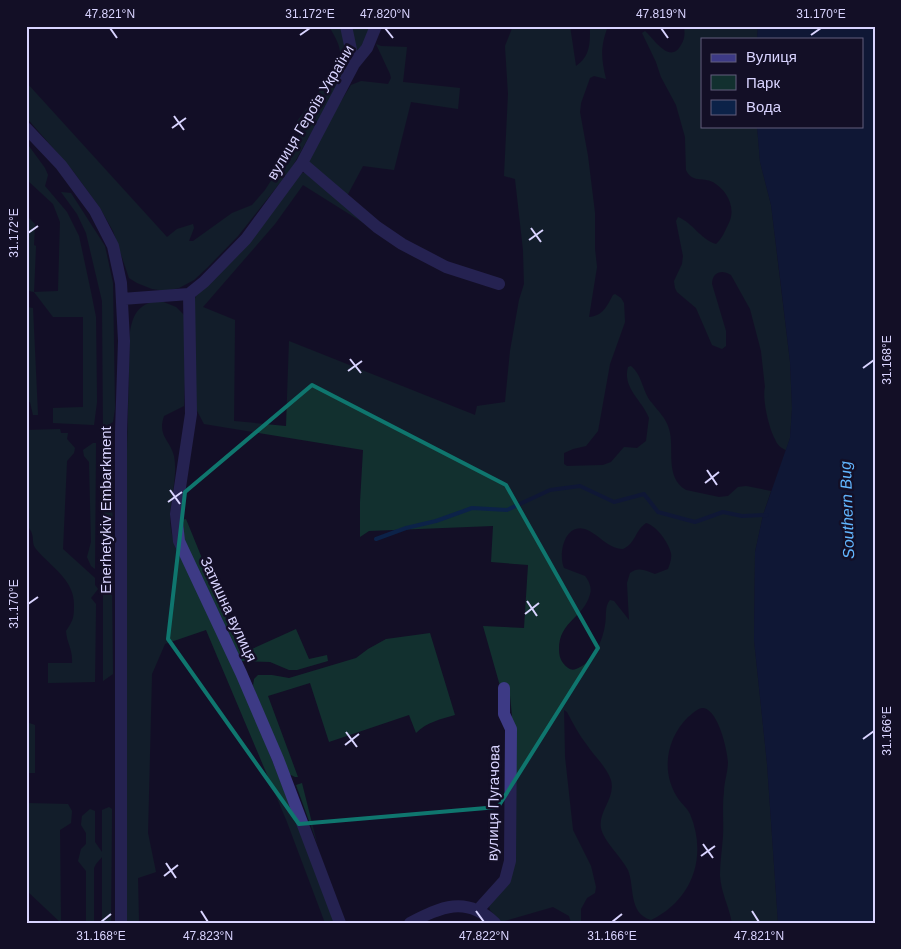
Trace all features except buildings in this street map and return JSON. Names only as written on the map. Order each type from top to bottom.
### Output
[{"type":"street","points":[[346,26],[354,64]]},
{"type":"street","name":"вулиця Героїв України","points":[[189,294],[204,282],[246,239],[302,163],[354,64],[367,48],[376,26]]},
{"type":"street","name":"Enerhetykiv Embarkment","points":[[26,128],[73,179],[102,224],[117,259],[122,299],[124,341],[121,432],[121,923]]},
{"type":"street","points":[[302,163],[377,227],[402,244],[446,266],[499,284]]},
{"type":"street","points":[[122,299],[189,294]]},
{"type":"street","name":"Затишна вулиця","points":[[189,294],[191,414],[176,514],[179,541],[241,673],[278,759],[340,923]]},
{"type":"street","name":"вулиця Пугачова","points":[[478,910],[505,880],[510,862],[511,729],[504,714],[504,688]]},
{"type":"street","points":[[410,923],[446,906],[460,906],[478,910],[495,923]]},
{"type":"highlighted area","points":[[312,385],[506,485],[598,648],[498,807],[299,824],[168,639],[185,492]]},
{"type":"green space","points":[[329,26],[340,26],[346,41],[347,66],[291,169],[238,236],[194,280],[179,288],[166,291],[152,289],[129,278],[113,231],[100,208],[73,171],[26,117],[26,82],[167,237],[177,229],[193,224],[194,228],[189,241],[193,241],[232,213],[252,205],[265,190],[283,162],[281,160],[301,133],[292,128],[339,65],[340,49]]},
{"type":"green space","points":[[350,26],[371,26],[357,55]]},
{"type":"green space","points":[[513,26],[570,26],[576,66],[585,58],[589,48],[590,26],[608,26],[602,52],[606,79],[594,76],[590,78],[581,103],[580,112],[595,213],[597,267],[589,317],[598,315],[615,294],[624,303],[625,322],[610,364],[598,431],[586,446],[564,453],[564,464],[567,466],[603,465],[611,462],[624,447],[637,448],[646,441],[649,418],[630,388],[627,375],[628,367],[631,366],[638,374],[649,399],[668,425],[671,437],[673,470],[679,484],[686,490],[719,497],[728,496],[738,487],[746,486],[771,491],[763,515],[755,552],[754,640],[767,764],[778,923],[732,923],[720,875],[723,837],[723,798],[728,762],[724,740],[718,723],[714,716],[704,708],[693,713],[681,726],[670,746],[668,757],[669,779],[679,800],[690,814],[697,846],[693,876],[677,901],[651,920],[644,917],[635,906],[628,870],[605,838],[601,828],[602,816],[611,793],[611,780],[564,710],[565,757],[573,830],[591,866],[596,887],[595,893],[587,898],[581,909],[581,923],[571,923],[569,916],[553,907],[501,922],[490,910],[489,905],[505,887],[512,716],[510,696],[502,693],[483,626],[524,628],[528,565],[491,562],[493,526],[369,531],[360,537],[363,450],[204,424],[194,405],[194,301],[196,296],[302,173],[309,172],[381,234],[303,185],[275,224],[203,307],[235,320],[234,421],[286,426],[289,341],[475,415],[477,406],[505,402],[510,351],[519,300],[524,284],[523,250],[515,179],[504,176],[508,94],[505,46]],"holes":[[[646,523],[650,524],[662,535],[670,549],[671,561],[668,569],[655,574],[639,569],[630,573],[627,583],[629,620],[614,601],[610,600],[606,609],[604,631],[596,651],[582,666],[574,670],[569,669],[560,657],[560,640],[567,626],[583,609],[591,589],[585,576],[564,568],[562,562],[564,541],[572,531],[578,528],[595,534],[613,547],[623,549],[631,543],[642,526]]]},
{"type":"green space","points":[[684,26],[758,26],[757,38],[701,38],[701,128],[757,128],[760,162],[771,205],[790,362],[792,408],[790,438],[786,450],[777,443],[770,428],[765,406],[761,351],[750,309],[731,275],[721,272],[716,274],[712,280],[726,331],[726,346],[722,349],[712,345],[696,308],[677,292],[675,288],[674,281],[682,264],[683,256],[676,221],[678,217],[688,223],[705,239],[716,244],[731,219],[732,213],[727,195],[723,190],[713,182],[691,177],[686,170],[685,137],[676,105],[661,77],[642,33],[645,31],[662,48],[672,52],[677,50],[684,36]]},
{"type":"green space","points":[[376,44],[381,46],[407,47],[403,82],[460,88],[458,109],[411,102],[394,170],[363,166],[347,196],[307,163],[327,124],[351,85],[361,81],[388,84],[391,78],[390,74]]},
{"type":"green space","points":[[26,142],[45,168],[48,175],[45,186],[67,212],[79,236],[96,317],[97,402],[94,425],[53,423],[53,408],[83,407],[83,317],[53,317],[34,292],[58,291],[60,222],[53,204],[26,179]]},
{"type":"green space","points":[[61,192],[71,193],[105,246],[113,283],[115,408],[113,422],[103,428],[102,301],[86,233],[77,214]]},
{"type":"green space","points":[[26,215],[35,224],[34,292],[29,291],[29,233],[26,229]]},
{"type":"green space","points":[[161,301],[176,307],[184,315],[184,406],[164,416],[162,423],[163,433],[174,456],[175,464],[170,518],[176,549],[228,648],[336,923],[325,923],[287,822],[206,630],[165,644],[152,674],[148,833],[156,872],[138,878],[139,923],[127,923],[127,450],[130,332],[133,319],[143,306]]},
{"type":"green space","points":[[26,307],[33,308],[38,415],[33,415],[30,402],[26,402]]},
{"type":"green space","points":[[60,429],[61,433],[68,433],[67,439],[75,448],[74,453],[67,461],[63,549],[95,578],[95,585],[98,589],[91,598],[96,604],[95,682],[48,683],[48,663],[72,663],[72,654],[66,631],[72,622],[73,597],[71,589],[61,574],[36,549],[31,532],[26,525],[26,430]]},
{"type":"green space","points":[[96,443],[95,569],[91,566],[87,557],[91,542],[89,462],[84,456],[83,450]]},
{"type":"green space","points":[[103,445],[111,448],[113,454],[112,570],[109,573],[104,570]]},
{"type":"green space","points":[[186,519],[241,654],[296,629],[309,659],[327,655],[328,661],[297,670],[289,670],[270,662],[239,661],[182,535],[181,520]]},
{"type":"green space","points":[[103,582],[107,582],[112,587],[113,674],[103,681]]},
{"type":"green space","points":[[430,633],[455,715],[429,724],[416,733],[409,715],[329,742],[310,683],[268,696],[298,777],[289,774],[253,686],[254,679],[258,675],[289,678],[356,658],[386,639]]},
{"type":"green space","points":[[26,722],[35,725],[35,773],[26,773]]},
{"type":"green space","points":[[302,783],[317,843],[296,785]]},
{"type":"green space","points":[[26,803],[68,804],[72,811],[71,823],[60,830],[61,923],[26,890]]},
{"type":"green space","points":[[109,807],[112,809],[111,923],[102,923],[102,857],[94,868],[94,923],[86,923],[86,871],[78,861],[81,849],[86,844],[86,833],[81,825],[82,816],[90,809],[95,811],[95,842],[102,852],[102,810]]},
{"type":"water","name":"Southern Bug","points":[[758,26],[875,26],[875,923],[778,923],[767,764],[754,640],[755,552],[763,515],[790,438],[792,408],[790,362],[771,205],[760,162],[757,128],[864,128],[864,38],[757,38]]},
{"type":"waterway","points":[[376,539],[472,508],[507,510],[550,490],[580,486],[614,502],[644,494],[658,512],[695,522],[723,512],[742,516],[767,515]]}]
